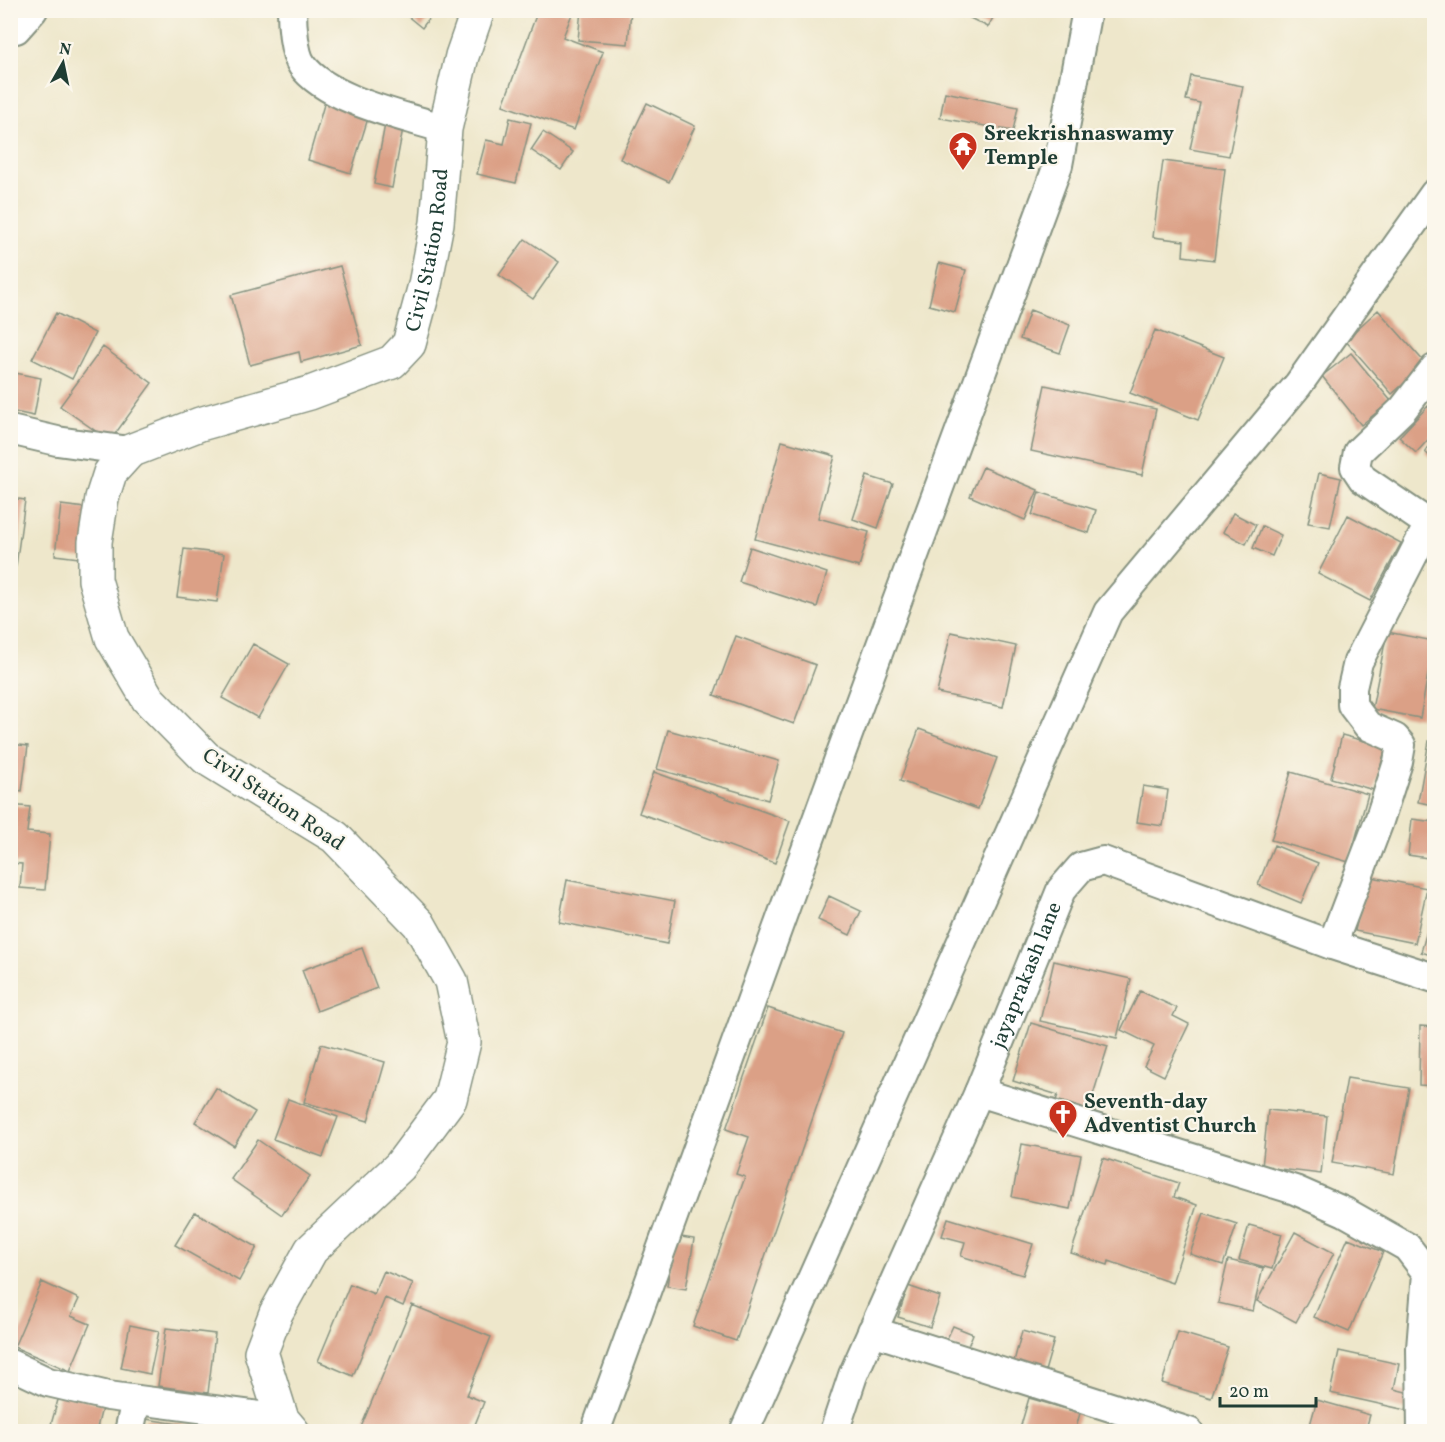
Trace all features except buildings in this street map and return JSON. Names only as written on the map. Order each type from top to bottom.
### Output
[{"type":"main road","name":"Civil Station Road","points":[[287,1425],[261,1352],[276,1313],[311,1250],[400,1166],[450,1099],[464,1042],[451,981],[419,924],[335,837],[206,758],[148,699],[112,638],[95,580],[95,542],[102,498],[110,473],[130,451],[200,424],[310,393],[392,362],[409,344],[426,285],[437,223],[445,129],[462,56],[478,10]]},
{"type":"street","points":[[292,10],[292,27],[301,64],[324,87],[353,99],[445,129]]},
{"type":"street","points":[[595,1431],[1058,165],[1087,10]]},
{"type":"street","points":[[744,1431],[1108,612],[1298,385],[1434,194]]},
{"type":"street","points":[[1332,945],[1378,824],[1398,762],[1401,745],[1395,738],[1368,726],[1352,705],[1352,688],[1358,662],[1432,525],[1364,479],[1355,467],[1358,452],[1403,409],[1434,369]]},
{"type":"street","points":[[10,430],[57,441],[130,451]]},
{"type":"street","name":"jayaprakash lane","points":[[834,1431],[853,1375],[979,1092],[1061,890],[1081,867],[1103,861],[1332,945],[1434,978]]},
{"type":"street","points":[[979,1092],[1295,1190],[1355,1217],[1407,1247],[1427,1273],[1421,1348],[1422,1431]]},
{"type":"street","points":[[872,1331],[1190,1431]]},
{"type":"street","points":[[10,1364],[48,1382],[108,1396],[287,1425]]},
{"type":"street","points":[[129,1431],[136,1400]]},
{"type":"place","name":"Sreekrishnaswamy Temple","points":[[963,172]]},
{"type":"place","name":"Seventh-day Adventist Church","points":[[1063,1140]]}]
